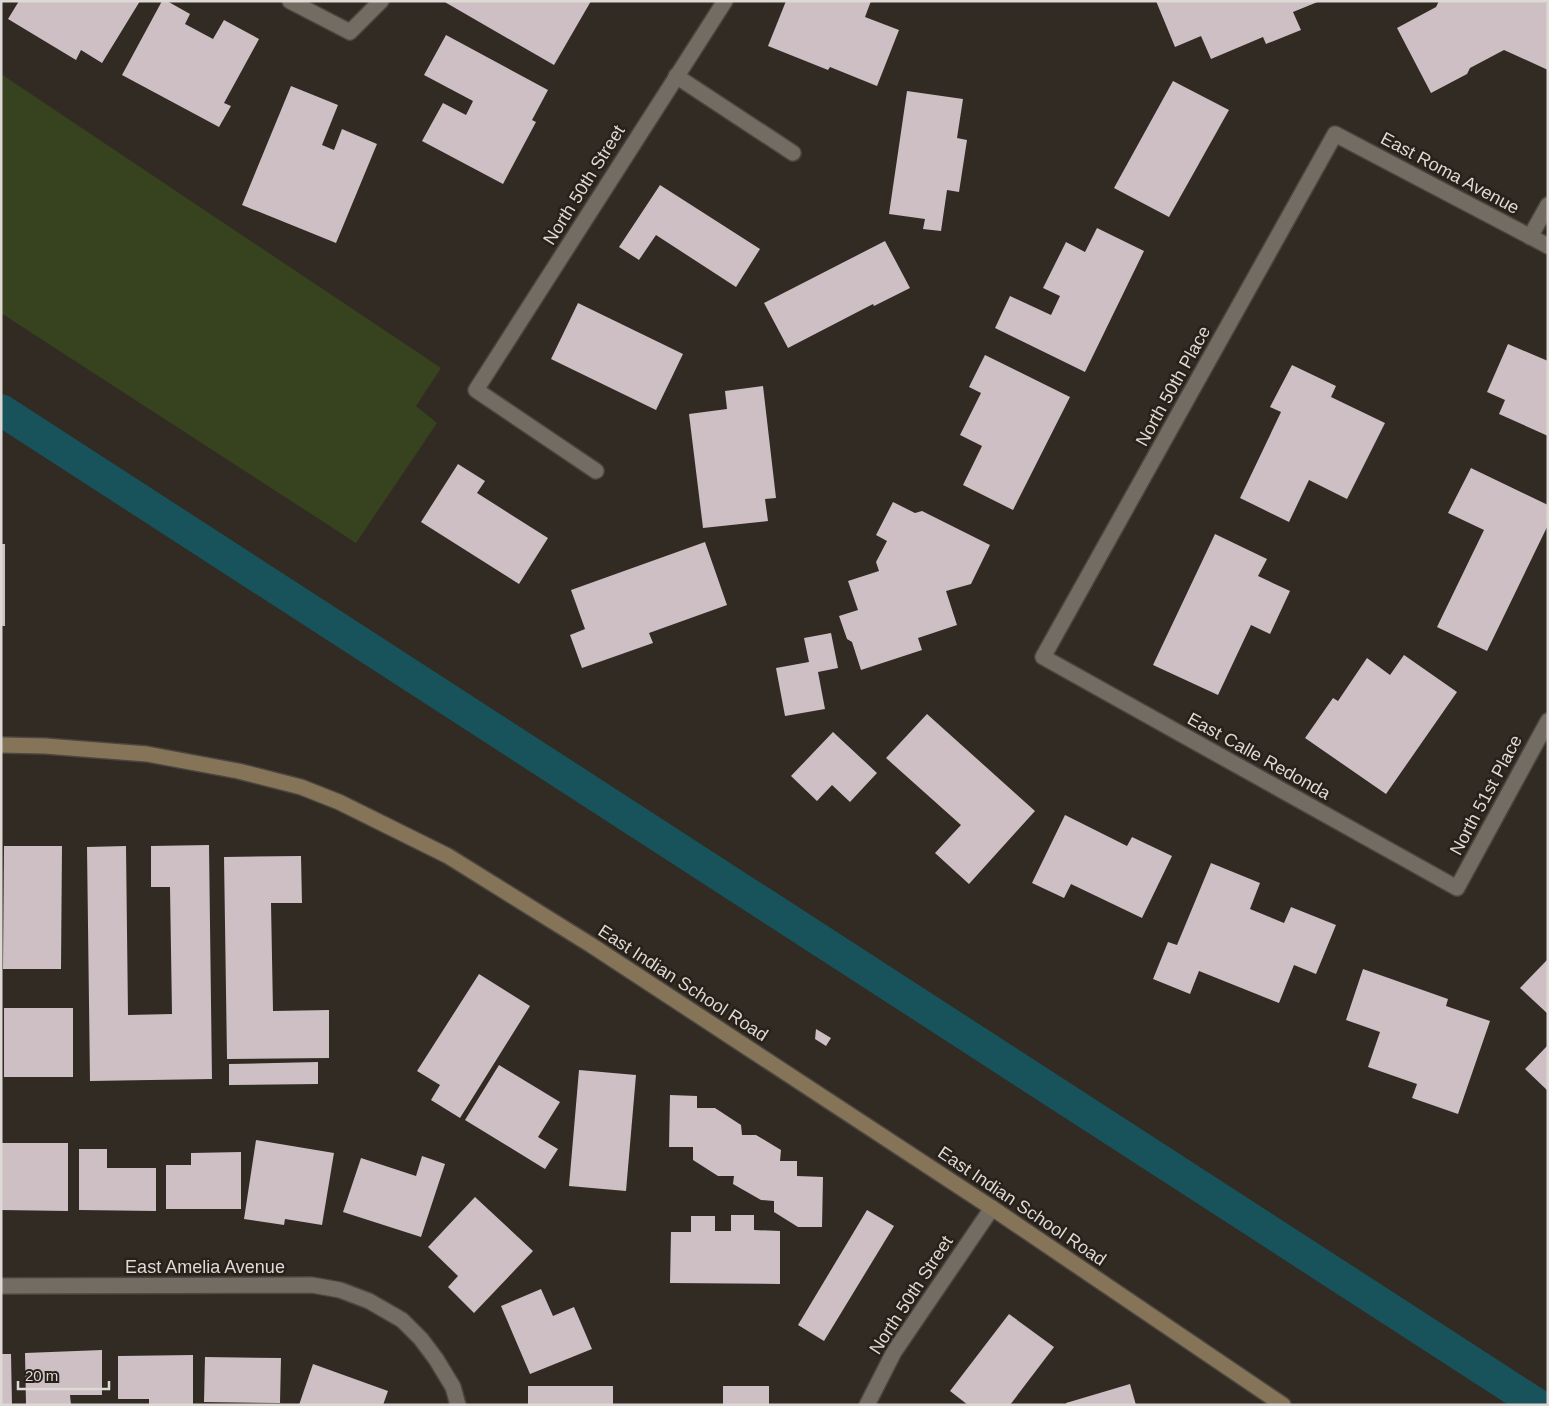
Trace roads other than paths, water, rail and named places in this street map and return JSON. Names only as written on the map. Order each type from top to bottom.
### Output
[{"type":"main road","name":"East Indian School Road","points":[[1,745],[45,746],[146,754],[247,773],[301,787],[339,802],[448,856],[591,945],[992,1208],[1283,1405]]},
{"type":"street","points":[[290,1],[350,32],[381,1]]},
{"type":"street","name":"North 50th Street","points":[[596,471],[476,390],[725,1]]},
{"type":"street","points":[[676,76],[793,153]]},
{"type":"street","name":"East Roma Avenue","points":[[1335,134],[1548,246]]},
{"type":"street","name":"North 50th Place","points":[[1043,658],[1335,134]]},
{"type":"street","points":[[1530,237],[1548,205]]},
{"type":"street","name":"East Calle Redonda","points":[[1043,658],[1458,888]]},
{"type":"street","name":"North 51st Place","points":[[1458,888],[1548,721]]},
{"type":"street","name":"North 50th Street","points":[[867,1405],[894,1352],[992,1208]]},
{"type":"street","name":"East Amelia Avenue","points":[[1,1286],[312,1285],[340,1290],[368,1301],[402,1320],[421,1339],[436,1359],[453,1387],[458,1405]]},
{"type":"waterway","points":[[1,410],[1538,1405]]}]
